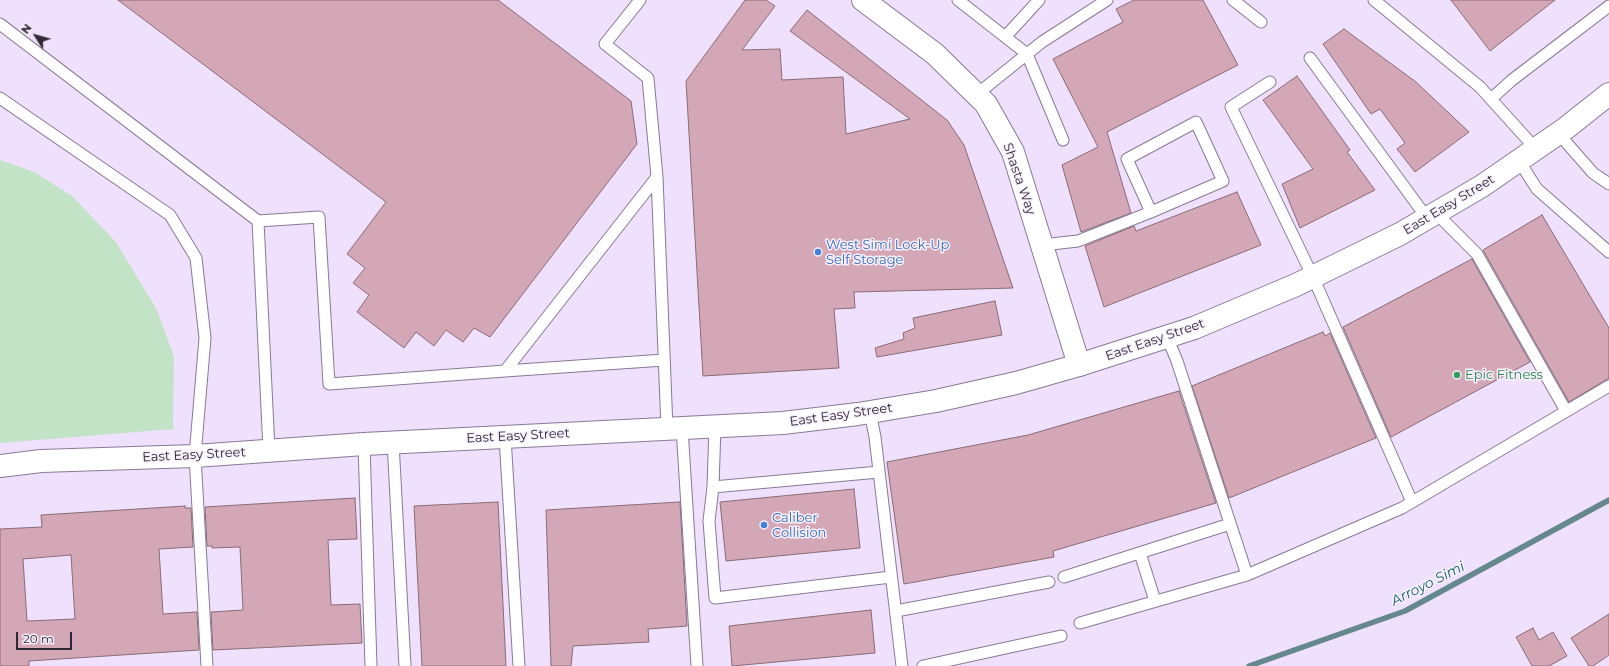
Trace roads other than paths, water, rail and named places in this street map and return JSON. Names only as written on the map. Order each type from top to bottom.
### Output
[{"type":"street","name":"Shasta Way","points":[[863,0],[935,54],[986,104],[1013,152],[1079,365]]},
{"type":"street","name":"East Easy Street","points":[[0,466],[41,461],[195,456],[393,442],[783,423],[870,412],[936,401],[1002,386],[1079,365],[1194,328],[1313,277],[1400,234],[1482,186],[1558,133],[1609,94]]},
{"type":"lane","points":[[640,0],[605,44],[648,78],[657,177],[664,360],[674,428],[697,666]]},
{"type":"lane","points":[[958,0],[1027,54],[1063,140]]},
{"type":"lane","points":[[1005,37],[1039,0]]},
{"type":"lane","points":[[976,95],[1042,42],[1107,0]]},
{"type":"lane","points":[[1233,0],[1261,22]]},
{"type":"lane","points":[[1374,0],[1480,87],[1491,99],[1527,155],[1538,189],[1609,252]]},
{"type":"lane","points":[[1491,99],[1512,80],[1609,6]]},
{"type":"lane","points":[[0,24],[258,221],[319,217],[329,384],[664,360]]},
{"type":"lane","points":[[1310,58],[1432,216],[1477,254],[1566,411]]},
{"type":"lane","points":[[1270,82],[1231,107],[1313,277],[1412,502]]},
{"type":"lane","points":[[0,98],[170,215],[196,258],[205,338],[195,456],[207,666]]},
{"type":"lane","points":[[1042,245],[1078,241],[1151,212],[1223,181],[1196,122],[1128,159],[1151,212]]},
{"type":"lane","points":[[1558,133],[1593,173],[1607,179]]},
{"type":"lane","points":[[505,371],[657,177]]},
{"type":"lane","points":[[258,221],[269,450]]},
{"type":"lane","points":[[1167,337],[1247,574]]},
{"type":"lane","points":[[1080,623],[1247,574],[1317,546],[1402,508],[1609,386]]},
{"type":"lane","points":[[870,412],[879,472],[902,666]]},
{"type":"lane","points":[[715,426],[713,487],[709,521],[715,598],[891,577]]},
{"type":"lane","points":[[505,437],[520,666]]},
{"type":"lane","points":[[393,442],[405,666]]},
{"type":"lane","points":[[364,444],[371,666]]},
{"type":"lane","points":[[713,487],[879,472]]},
{"type":"lane","points":[[1064,577],[1230,524]]},
{"type":"lane","points":[[1140,553],[1155,601]]},
{"type":"lane","points":[[896,611],[1049,582]]},
{"type":"lane","points":[[923,666],[1061,636]]},
{"type":"waterway","name":"Arroyo Simi","points":[[1249,666],[1405,611],[1609,500]]},
{"type":"place","name":"West Simi Lock-Up Self Storage","points":[[818,252]]},
{"type":"place","name":"Epic Fitness","points":[[1457,375]]},
{"type":"place","name":"Caliber Collision","points":[[764,525]]}]
